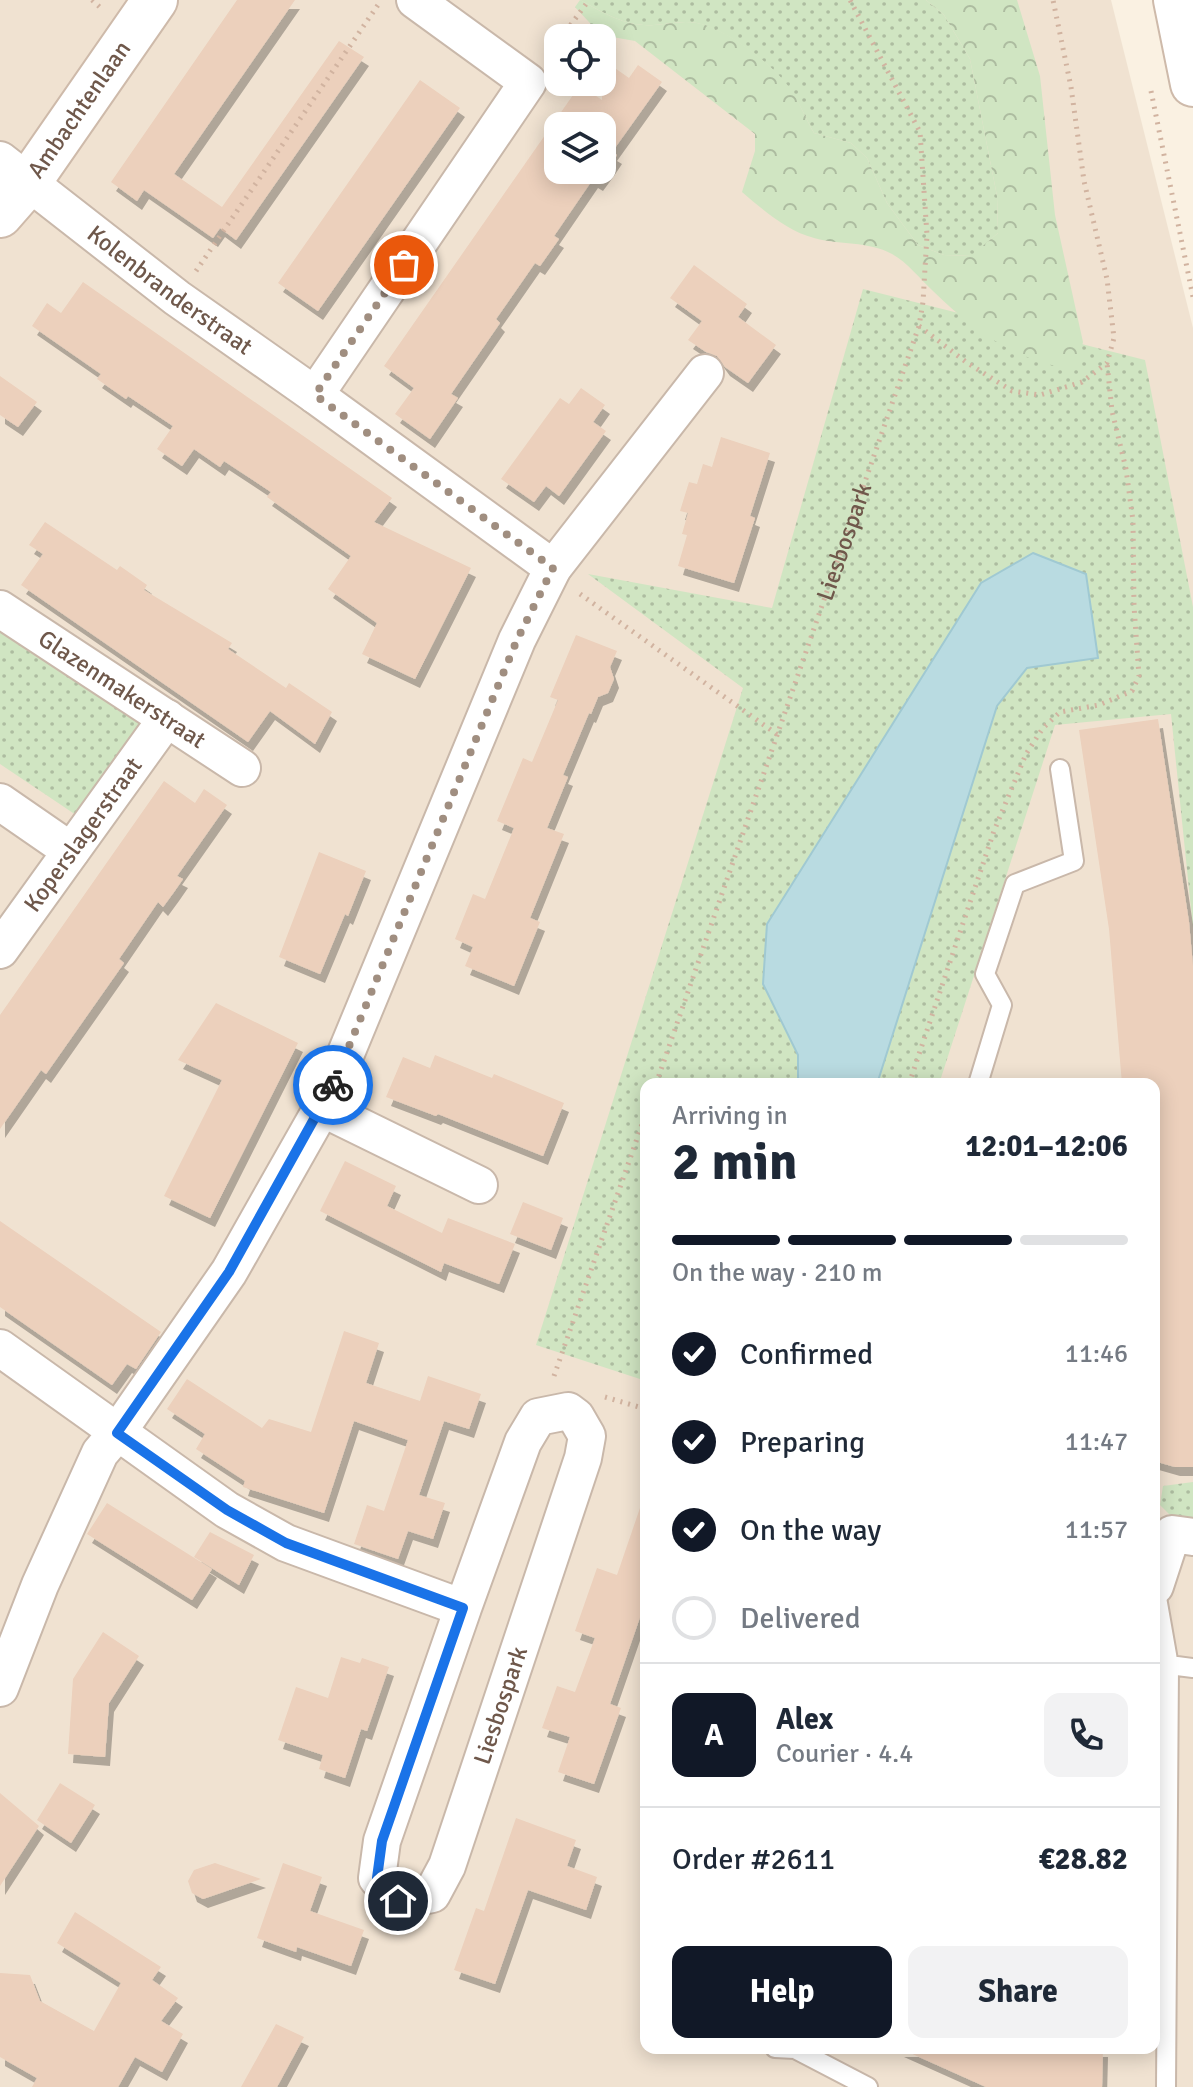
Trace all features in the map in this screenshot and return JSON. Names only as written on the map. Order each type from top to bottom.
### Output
[{"type":"street","name":"Ambachtenlaan","points":[[9,186],[155,0]]},
{"type":"street","points":[[315,395],[528,82],[415,0]]},
{"type":"street","points":[[1176,0],[1193,84]]},
{"type":"street","name":"Kolenbranderstraat","points":[[9,186],[177,298],[553,568]]},
{"type":"street","points":[[0,1688],[40,1585],[100,1453],[229,1272],[322,1108],[517,640],[553,568],[705,373]]},
{"type":"street","name":"Glazenmakerstraat","points":[[0,609],[242,768]]},
{"type":"street","name":"Koperslagerstraat","points":[[0,950],[167,718]]},
{"type":"street","points":[[0,802],[71,851]]},
{"type":"street","points":[[322,1108],[479,1185]]},
{"type":"street","points":[[0,1348],[227,1510],[286,1543],[463,1608]]},
{"type":"street","name":"Liesbospark","points":[[568,1411],[576,1417],[587,1436],[583,1458],[447,1866],[432,1894],[398,1901],[377,1878],[382,1841],[463,1608],[523,1442],[538,1417],[568,1411]]},
{"type":"street","points":[[1160,1572],[1173,1534]]},
{"type":"lane","points":[[980,1078],[1002,1005],[985,974],[1015,884],[1074,861],[1060,769]]},
{"type":"lane","points":[[1160,1642],[1166,2087]]},
{"type":"lane","points":[[1162,1664],[1193,1668]]},
{"type":"lane","points":[[805,2054],[868,2087]]},
{"type":"path","points":[[177,298],[382,0]]},
{"type":"path","points":[[571,24],[589,0]]},
{"type":"path","name":"Liesbospark","points":[[658,1078],[919,326],[927,235],[920,132],[850,0]]},
{"type":"path","points":[[911,1078],[994,831],[1026,754],[1043,728],[1060,712],[1099,705],[1132,691],[1139,676],[1133,521],[1126,469],[1112,411],[1107,363],[1114,338],[1107,279],[1084,181],[1071,87],[1053,0]]},
{"type":"path","points":[[1148,78],[1193,297]]},
{"type":"path","points":[[919,326],[966,362],[1012,391],[1040,395],[1082,382],[1107,363]]},
{"type":"path","points":[[553,568],[576,591],[778,735]]},
{"type":"path","points":[[564,1383],[553,1379],[640,1130]]},
{"type":"shaded area","points":[[0,0],[1111,0],[1193,328],[1193,2087],[0,2087]]},
{"type":"green space","points":[[580,0],[926,0],[944,15],[970,59],[997,196],[998,233],[972,256],[944,255],[918,245],[887,203],[867,158],[851,143],[814,133],[783,80],[748,49],[722,32],[697,23],[634,24]]},
{"type":"green space","points":[[580,0],[607,14],[644,25],[697,23],[735,40],[783,80],[814,133],[851,143],[867,158],[887,203],[918,245],[944,255],[971,256],[998,233],[997,196],[970,59],[944,15],[926,0],[1017,0],[1040,76],[1055,215],[1083,342],[1076,369],[1035,360],[998,343],[964,319],[898,257],[873,247],[804,235],[767,213],[742,192],[755,151],[755,134],[635,41],[616,38],[616,24],[591,24],[575,7]]},
{"type":"green space","points":[[863,289],[1145,360],[1193,607],[1193,928],[1171,714],[1055,725],[941,1078],[640,1078],[640,1379],[536,1345],[743,688],[588,574],[772,608]]},
{"type":"green space","points":[[0,624],[145,724],[79,817],[0,764]]},
{"type":"green space","points":[[1193,1482],[1193,1518],[1170,1515],[1160,1505],[1163,1486]]},
{"type":"water","points":[[1033,553],[1086,574],[1098,658],[1027,668],[997,706],[879,1078],[798,1078],[798,1055],[763,984],[767,924],[981,583]]},
{"type":"building","points":[[237,0],[295,0],[174,174],[222,207],[339,41],[364,57],[236,240],[220,228],[213,238],[144,190],[137,201],[111,182]]},
{"type":"building","points":[[638,65],[662,82],[616,146],[616,112],[561,112],[572,96],[596,96],[602,100],[602,96],[616,96],[616,69],[629,78]]},
{"type":"building","points":[[420,80],[460,108],[318,311],[278,283]]},
{"type":"building","points":[[544,137],[544,184],[590,184],[554,236],[559,239],[540,266],[535,263],[496,319],[500,323],[451,394],[458,398],[430,439],[395,414],[414,388],[384,366]]},
{"type":"building","points":[[694,265],[747,304],[738,317],[776,345],[748,383],[725,367],[717,356],[688,340],[702,321],[670,298]]},
{"type":"building","points":[[83,282],[392,498],[374,522],[471,568],[415,679],[362,654],[377,623],[328,589],[351,556],[267,497],[271,492],[224,461],[220,467],[194,449],[182,466],[157,449],[173,426],[97,379],[101,374],[32,326],[47,303],[61,313]]},
{"type":"building","points":[[0,376],[37,402],[18,427],[0,415]]},
{"type":"building","points":[[581,388],[605,405],[593,422],[606,431],[559,496],[546,486],[534,502],[501,479],[560,398],[569,404]]},
{"type":"building","points":[[721,437],[770,453],[750,516],[755,518],[734,583],[678,566],[687,535],[682,534],[688,513],[680,511],[689,482],[697,484],[703,464],[712,467]]},
{"type":"building","points":[[45,522],[117,570],[120,566],[147,585],[144,590],[232,643],[228,649],[286,688],[289,683],[332,712],[315,744],[270,711],[248,742],[21,585],[43,554],[29,545]]},
{"type":"building","points":[[576,635],[617,651],[610,667],[614,679],[608,693],[598,697],[589,713],[563,775],[568,777],[547,828],[564,834],[530,918],[540,922],[514,986],[465,966],[473,947],[455,939],[473,894],[485,899],[514,828],[497,821],[523,758],[532,762],[558,700],[550,697]]},
{"type":"building","points":[[1158,719],[1193,966],[1193,1467],[1160,1463],[1160,1078],[1121,1078],[1109,929],[1079,730]]},
{"type":"building","points":[[164,781],[195,803],[204,789],[227,805],[177,876],[183,879],[174,892],[163,907],[158,902],[119,959],[124,963],[46,1074],[41,1070],[0,1129],[0,1015]]},
{"type":"building","points":[[319,852],[366,871],[320,974],[279,957]]},
{"type":"building","points":[[216,1003],[298,1043],[210,1218],[164,1196],[222,1080],[178,1060]]},
{"type":"building","points":[[435,1055],[492,1078],[494,1074],[564,1103],[543,1156],[386,1097],[403,1057],[430,1068]]},
{"type":"building","points":[[345,1161],[396,1186],[387,1206],[442,1233],[448,1218],[515,1244],[499,1284],[444,1263],[441,1272],[320,1211]]},
{"type":"building","points":[[523,1202],[563,1218],[551,1250],[510,1234]]},
{"type":"building","points":[[0,1221],[161,1332],[136,1369],[127,1364],[112,1385],[0,1307]]},
{"type":"building","points":[[344,1331],[379,1343],[366,1383],[420,1401],[428,1376],[481,1394],[469,1429],[444,1421],[419,1495],[445,1503],[433,1539],[408,1531],[398,1559],[354,1544],[367,1505],[384,1511],[408,1440],[354,1421],[324,1513],[243,1487],[245,1481],[196,1449],[205,1434],[167,1409],[187,1379],[262,1428],[269,1419],[311,1432]]},
{"type":"building","points":[[107,1503],[212,1569],[192,1600],[87,1534]]},
{"type":"building","points":[[640,1508],[640,1617],[610,1704],[621,1708],[594,1784],[558,1772],[570,1737],[542,1728],[557,1686],[575,1692],[595,1638],[575,1631],[597,1568],[617,1575]]},
{"type":"building","points":[[210,1532],[254,1555],[239,1585],[194,1557]]},
{"type":"building","points":[[103,1632],[139,1656],[109,1703],[105,1757],[68,1754],[73,1679]]},
{"type":"building","points":[[341,1657],[360,1663],[362,1658],[389,1667],[367,1731],[361,1729],[345,1778],[319,1769],[323,1755],[278,1740],[296,1687],[328,1698]]},
{"type":"building","points":[[60,1783],[95,1805],[71,1843],[37,1820]]},
{"type":"building","points":[[0,1793],[39,1826],[0,1886]]},
{"type":"building","points":[[516,1818],[576,1840],[567,1866],[597,1877],[586,1910],[528,1890],[495,1984],[454,1970],[476,1908],[484,1911]]},
{"type":"building","points":[[215,1863],[261,1879],[203,1899],[192,1893],[188,1881],[194,1870]]},
{"type":"building","points":[[283,1863],[322,1877],[310,1911],[364,1930],[351,1966],[297,1947],[296,1952],[257,1938]]},
{"type":"building","points":[[75,1912],[161,1967],[152,1980],[178,1998],[161,2021],[183,2034],[162,2072],[135,2057],[118,2087],[32,2087],[37,2078],[0,2057],[0,1973],[30,1975],[40,2001],[94,2031],[121,1983],[57,1943]]},
{"type":"building","points":[[276,2024],[304,2037],[277,2087],[241,2087]]},
{"type":"building","points":[[912,2054],[1103,2054],[1102,2087],[986,2087]]},
{"type":"way so far","points":[[333,1085],[517,640],[553,568],[315,395],[404,265]]},
{"type":"route","points":[[333,1085],[229,1272],[117,1433],[227,1510],[286,1543],[463,1608],[382,1841],[377,1878],[398,1901]]}]
